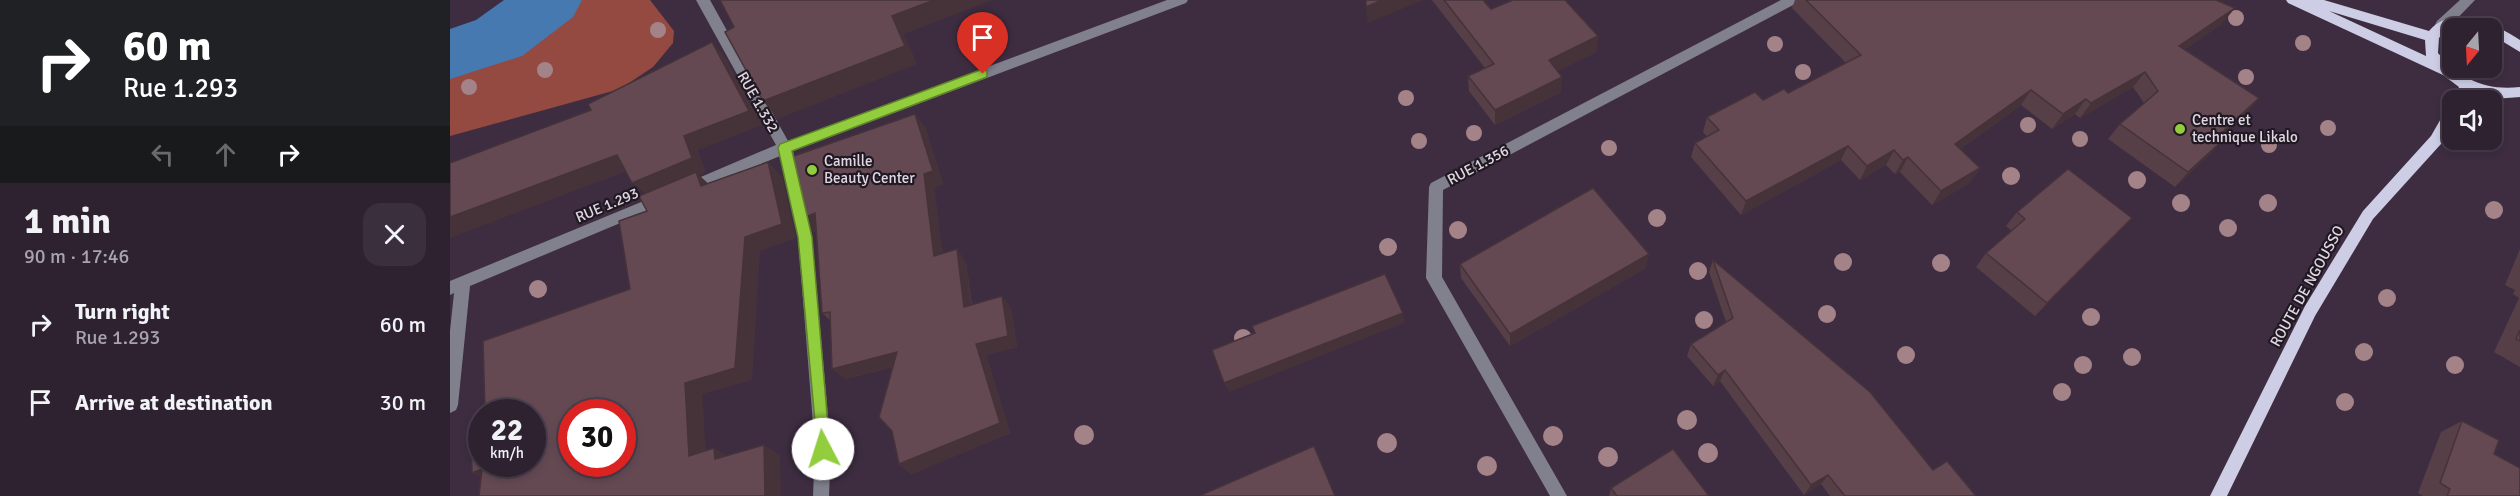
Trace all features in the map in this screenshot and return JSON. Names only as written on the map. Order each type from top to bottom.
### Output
[{"type":"main road","points":[[2293,0],[2442,70]]},
{"type":"main road","points":[[2308,0],[2432,37]]},
{"type":"main road","points":[[2442,25],[2432,37],[2431,54],[2442,67]]},
{"type":"main road","points":[[2502,35],[2520,45]]},
{"type":"main road","points":[[2455,78],[2467,86],[2504,95],[2520,92]]},
{"type":"main road","points":[[2465,90],[2467,86]]},
{"type":"main road","name":"ROUTE DE NGOUSSO","points":[[2218,496],[2310,311],[2356,234],[2368,215],[2436,140],[2442,130]]},
{"type":"street","name":"RUE 1.332","points":[[703,0],[785,148],[805,237],[823,449],[821,496]]},
{"type":"street","name":"RUE 1.293","points":[[456,286],[785,148],[1180,0]]},
{"type":"street","name":"RUE 1.356","points":[[1559,496],[1434,278],[1436,187],[1792,0]]},
{"type":"street","points":[[2449,18],[2468,0]]},
{"type":"street","points":[[450,405],[456,286]]},
{"type":"shaded area","points":[[533,0],[650,0],[674,31],[673,43],[653,67],[620,89],[450,136],[450,41],[485,35]]},
{"type":"building","points":[[720,0],[934,0],[892,16],[905,46],[763,101],[725,32],[734,27]]},
{"type":"building","points":[[1366,0],[1382,0],[1366,7]]},
{"type":"building","points":[[1444,0],[1483,0],[1491,9],[1513,0],[1565,0],[1598,36],[1549,60],[1562,77],[1495,110],[1468,76],[1494,64]]},
{"type":"building","points":[[1806,0],[2216,0],[2235,8],[2179,46],[2259,98],[2217,137],[2222,141],[2188,172],[2120,124],[2158,91],[2145,72],[2091,103],[2086,99],[2063,114],[2031,90],[1955,144],[1980,168],[1941,191],[1908,157],[1903,160],[1894,150],[1867,166],[1848,146],[1746,201],[1695,143],[1719,130],[1707,117],[1755,92],[1763,100],[1784,89],[1788,93],[1861,55]]},
{"type":"building","points":[[712,42],[749,111],[684,136],[692,158],[632,183],[617,155],[450,217],[450,163],[591,110],[588,104]]},
{"type":"building","points":[[915,114],[933,171],[924,174],[934,256],[957,249],[964,307],[1002,296],[1008,336],[976,344],[1000,423],[899,464],[892,431],[879,417],[897,352],[832,369],[830,312],[822,313],[815,213],[801,219],[788,158]]},
{"type":"building","points":[[768,162],[782,224],[745,237],[735,368],[685,383],[689,456],[714,448],[715,459],[764,445],[765,496],[479,496],[481,477],[546,477],[546,399],[485,399],[483,341],[630,289],[619,221],[647,211],[639,196],[696,172],[701,186]]},
{"type":"building","points":[[2068,169],[2132,218],[2047,303],[1986,253],[2025,219],[2017,212]]},
{"type":"building","points":[[1593,188],[1649,254],[1510,334],[1460,264]]},
{"type":"building","points":[[1713,260],[1870,392],[1933,470],[1947,461],[1976,496],[1845,496],[1828,475],[1811,485],[1725,370],[1718,375],[1691,344],[1733,318]]},
{"type":"building","points":[[1385,274],[1403,313],[1224,383],[1212,350],[1255,333],[1252,326]]},
{"type":"building","points":[[2462,421],[2499,440],[2494,454],[2520,468],[2520,496],[2447,496],[2450,489],[2440,483]]},
{"type":"building","points":[[1314,446],[1335,496],[1199,496]]},
{"type":"building","points":[[1673,449],[1709,496],[1617,496],[1611,488]]},
{"type":"waterway","points":[[450,54],[499,38],[550,0]]},
{"type":"place","name":"Centre et technique Likalo","points":[[2180,129]]},
{"type":"place","name":"Camille Beauty Center","points":[[812,170]]},
{"type":"route","points":[[823,449],[805,237],[785,148],[983,74]]}]
